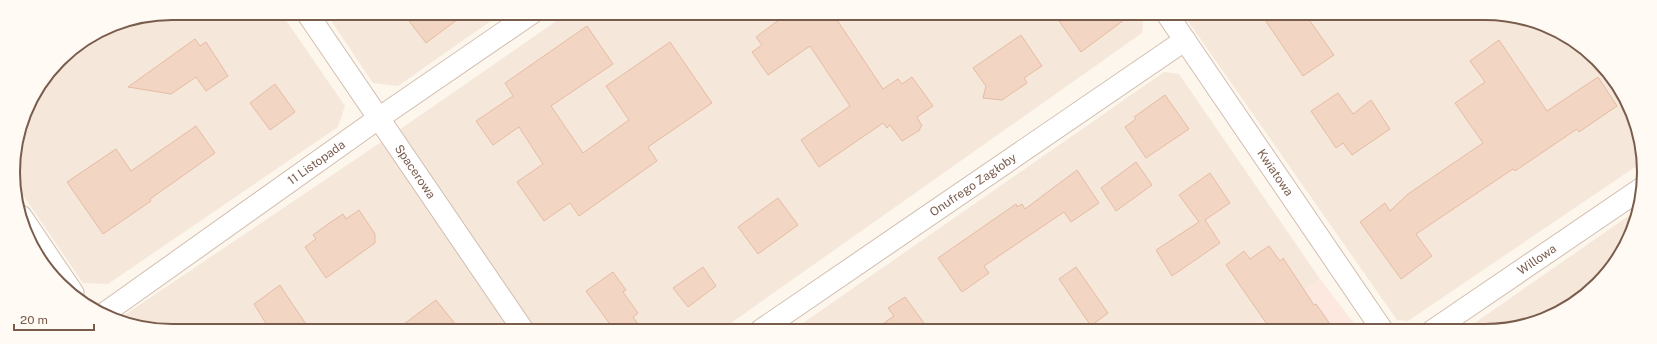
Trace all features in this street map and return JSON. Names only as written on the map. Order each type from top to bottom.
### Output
[{"type":"street","name":"Spacerowa","points":[[312,20],[519,324]]},
{"type":"street","name":"11 Listopada","points":[[109,310],[379,118],[522,20]]},
{"type":"street","name":"Kwiatowa","points":[[1171,20],[1378,324]]},
{"type":"street","name":"Onufrego Zagłoby","points":[[770,324],[1185,40]]},
{"type":"street","name":"Willowa","points":[[1442,324],[1636,192]]},
{"type":"street","points":[[35,237],[61,275]]},
{"type":"shaded area","points":[[162,20],[286,20],[345,106],[338,127],[108,284],[83,283],[21,192],[20,162],[25,133],[40,96],[51,79],[79,51],[96,40],[133,25]]},
{"type":"shaded area","points":[[331,20],[492,20],[398,86],[373,83]]},
{"type":"shaded area","points":[[558,20],[1142,20],[1143,22],[1142,33],[730,324],[162,324],[123,316],[402,128]]},
{"type":"shaded area","points":[[1187,20],[1505,21],[1534,28],[1561,40],[1578,51],[1606,79],[1617,96],[1629,123],[1636,152],[1637,166],[1408,321],[1397,320]]},
{"type":"shaded area","points":[[1164,72],[1179,74],[1320,279],[1254,324],[802,324]]},
{"type":"shaded area","points":[[1631,214],[1617,248],[1606,265],[1578,293],[1561,304],[1524,319],[1495,324],[1473,324]]},
{"type":"shaded area","points":[[1320,279],[1355,324],[1254,324]]},
{"type":"building","points":[[408,20],[457,20],[426,43]]},
{"type":"building","points":[[779,20],[837,20],[883,89],[898,79],[902,84],[912,77],[933,106],[917,117],[922,126],[920,130],[902,141],[890,125],[887,128],[883,123],[819,167],[801,140],[850,106],[810,46],[768,75],[752,52],[762,45],[756,37]]},
{"type":"building","points":[[1058,20],[1124,20],[1081,52]]},
{"type":"building","points":[[1265,20],[1309,20],[1334,55],[1303,76]]},
{"type":"building","points":[[587,26],[613,64],[551,106],[583,153],[629,120],[606,86],[670,42],[712,103],[648,147],[657,161],[579,216],[570,203],[544,221],[517,182],[543,164],[519,127],[493,145],[476,121],[513,96],[505,83]]},
{"type":"building","points":[[1021,35],[1042,66],[1024,78],[1027,83],[1002,100],[983,98],[986,86],[973,68]]},
{"type":"building","points":[[195,39],[200,46],[206,42],[228,76],[206,91],[196,77],[171,94],[128,87]]},
{"type":"building","points":[[1499,40],[1547,111],[1598,77],[1617,106],[1579,132],[1577,129],[1515,171],[1513,169],[1416,234],[1432,256],[1401,279],[1360,222],[1385,203],[1390,211],[1408,194],[1483,143],[1455,103],[1485,82],[1470,61]]},
{"type":"building","points":[[275,84],[295,112],[270,130],[250,103]]},
{"type":"building","points":[[1338,93],[1353,114],[1371,100],[1390,129],[1352,155],[1343,143],[1336,148],[1311,111]]},
{"type":"building","points":[[1165,95],[1189,129],[1146,158],[1125,127],[1136,119],[1134,117]]},
{"type":"building","points":[[196,126],[215,153],[150,199],[151,201],[103,234],[67,182],[116,149],[131,171]]},
{"type":"building","points":[[1136,162],[1152,185],[1116,211],[1101,188]]},
{"type":"building","points":[[1077,170],[1099,203],[1071,222],[1064,212],[984,266],[989,273],[962,292],[938,258],[1016,204],[1017,207],[1022,204],[1025,209]]},
{"type":"building","points":[[1210,173],[1230,203],[1205,220],[1220,243],[1172,276],[1156,250],[1199,222],[1179,195]]},
{"type":"building","points":[[778,198],[798,225],[758,254],[738,227]]},
{"type":"building","points":[[359,210],[375,234],[375,243],[326,278],[305,247],[316,239],[313,235],[328,224],[343,214],[346,219]]},
{"type":"building","points":[[1269,246],[1280,261],[1283,258],[1314,305],[1316,304],[1330,324],[1267,324],[1226,265],[1244,251],[1250,259]]},
{"type":"building","points":[[703,267],[716,286],[688,307],[673,288]]},
{"type":"building","points":[[1076,267],[1108,313],[1094,324],[1090,324],[1059,279]]},
{"type":"building","points":[[613,272],[626,290],[623,292],[638,313],[633,317],[638,324],[610,324],[586,291]]},
{"type":"building","points":[[280,285],[306,324],[266,324],[254,304]]},
{"type":"building","points":[[905,297],[925,324],[883,324],[894,316],[888,308]]},
{"type":"building","points":[[436,300],[455,324],[404,324]]}]
